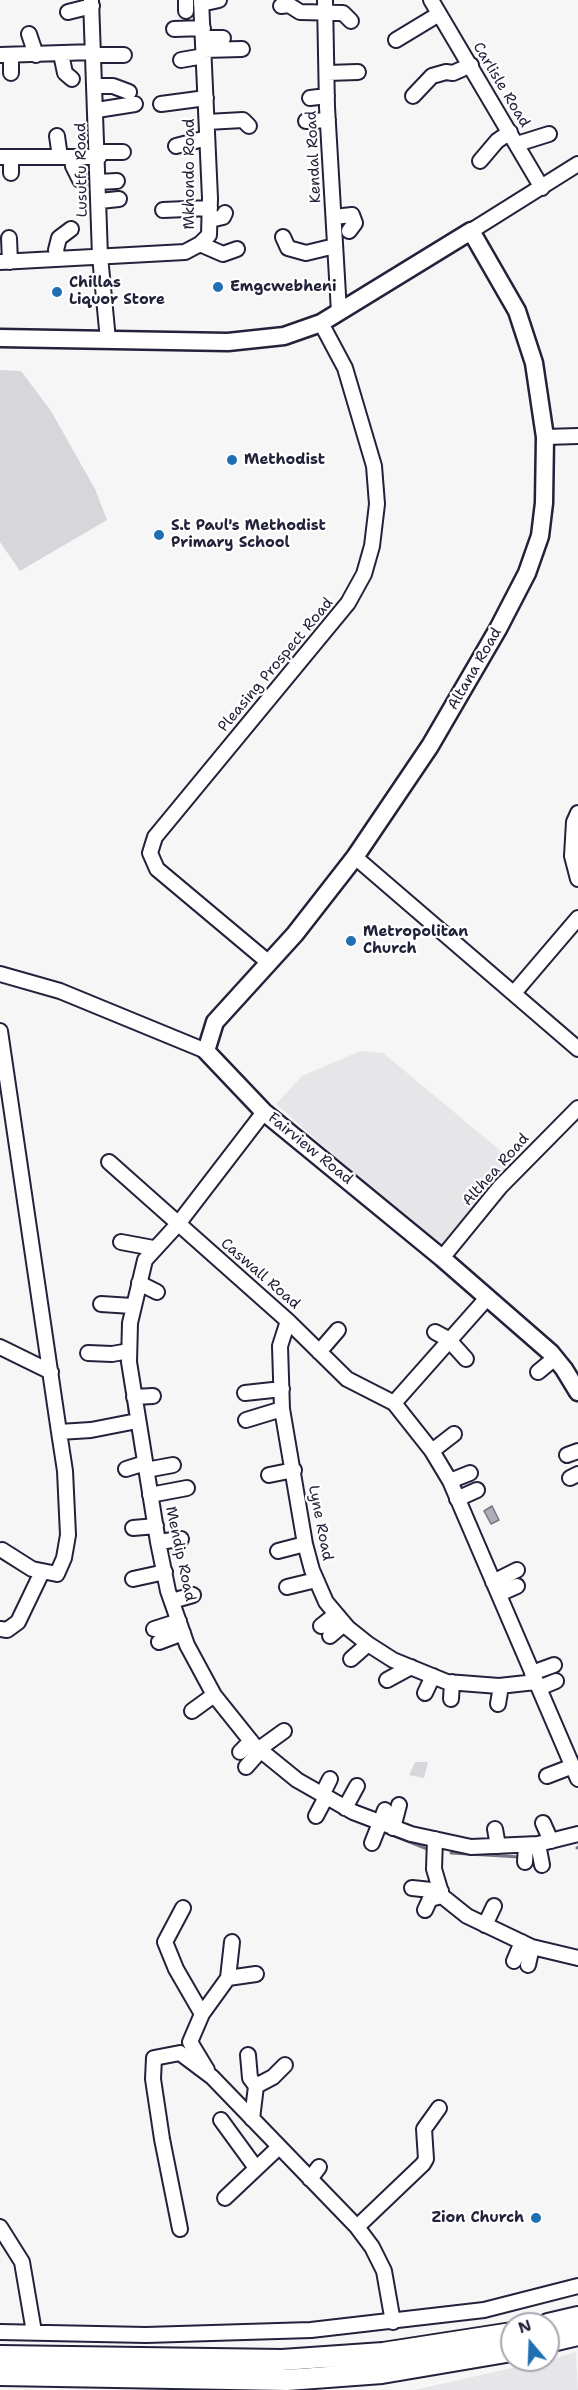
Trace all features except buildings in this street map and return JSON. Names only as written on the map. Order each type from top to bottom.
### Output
[{"type":"highway","points":[[560,2321],[578,2317]]},
{"type":"highway","points":[[0,2356],[282,2360],[383,2354],[500,2335]]},
{"type":"highway","points":[[560,2339],[578,2335]]},
{"type":"highway","points":[[0,2375],[286,2380],[382,2373],[500,2353]]},
{"type":"main road","points":[[0,338],[259,340],[284,336],[321,323],[471,231]]},
{"type":"main road","name":"Altana Road","points":[[206,1051],[214,1022],[295,934],[356,857],[457,702],[527,573],[540,536],[544,503],[545,436],[534,363],[517,312],[471,231]]},
{"type":"main road","name":"Fairview Road","points":[[206,1051],[264,1112],[442,1258],[555,1358],[578,1392]]},
{"type":"street","points":[[201,2],[219,0]]},
{"type":"street","name":"Carlisle Road","points":[[431,0],[542,188]]},
{"type":"street","name":"Mkhondo Road","points":[[5,262],[185,252],[200,244],[208,235],[210,208],[201,2]]},
{"type":"street","points":[[68,12],[92,3]]},
{"type":"street","name":"Lusutfu Road","points":[[92,3],[100,256],[108,340]]},
{"type":"street","points":[[281,6],[290,5],[300,12],[325,6],[344,14],[351,21]]},
{"type":"street","name":"Kendal Road","points":[[325,6],[328,120],[339,312]]},
{"type":"street","points":[[396,40],[439,14]]},
{"type":"street","points":[[174,28],[204,43],[242,49]]},
{"type":"street","points":[[29,34],[36,54]]},
{"type":"street","points":[[181,60],[204,43],[223,38]]},
{"type":"street","points":[[61,54],[65,73],[72,79]]},
{"type":"street","points":[[11,73],[5,55],[124,54]]},
{"type":"street","points":[[414,96],[432,76],[446,72],[453,73],[471,65]]},
{"type":"street","points":[[327,73],[358,72]]},
{"type":"street","points":[[95,86],[113,86],[132,98],[97,110]]},
{"type":"street","points":[[310,98],[327,96]]},
{"type":"street","points":[[161,105],[206,98]]},
{"type":"street","points":[[207,122],[243,120],[249,126]]},
{"type":"street","points":[[306,121],[328,120]]},
{"type":"street","points":[[480,161],[496,141],[510,132]]},
{"type":"street","points":[[517,144],[549,134]]},
{"type":"street","points":[[57,136],[80,180]]},
{"type":"street","points":[[176,146],[207,138]]},
{"type":"street","points":[[5,157],[33,163],[66,157],[123,152]]},
{"type":"street","points":[[5,157],[11,173]]},
{"type":"street","points":[[471,231],[578,164]]},
{"type":"street","points":[[98,182],[117,181]]},
{"type":"street","points":[[100,201],[119,199]]},
{"type":"street","points":[[178,202],[210,208],[223,217],[225,213]]},
{"type":"street","points":[[164,210],[210,208]]},
{"type":"street","points":[[334,217],[352,215],[355,223],[349,231]]},
{"type":"street","points":[[58,259],[56,250],[60,238],[71,230]]},
{"type":"street","points":[[5,262],[9,237]]},
{"type":"street","points":[[283,237],[288,248],[306,253],[335,246]]},
{"type":"street","points":[[200,244],[223,254],[237,249]]},
{"type":"street","name":"Pleasing Prospect Road","points":[[268,962],[157,869],[150,853],[155,837],[348,603],[364,574],[372,546],[377,504],[374,466],[345,368],[321,323]]},
{"type":"street","points":[[545,436],[578,436]]},
{"type":"street","points":[[578,813],[574,822],[572,856],[578,879]]},
{"type":"street","points":[[356,857],[578,1050]]},
{"type":"street","points":[[514,993],[578,918]]},
{"type":"street","name":"Fairview Road","points":[[0,974],[60,991],[206,1051]]},
{"type":"street","points":[[0,1031],[65,1471],[68,1535],[64,1557],[57,1574],[32,1569],[2,1550]]},
{"type":"street","name":"Althea Road","points":[[442,1258],[500,1187],[578,1108]]},
{"type":"street","name":"Mendip Road","points":[[264,1112],[178,1224],[153,1248],[145,1260],[132,1306],[129,1351],[137,1421],[158,1542],[172,1601],[181,1627],[214,1695],[257,1747],[297,1780],[345,1808],[386,1826],[471,1847],[538,1843],[578,1834]]},
{"type":"street","name":"Caswall Road","points":[[109,1162],[288,1321],[347,1379],[394,1403]]},
{"type":"street","points":[[122,1242],[153,1248]]},
{"type":"street","points":[[139,1283],[157,1292]]},
{"type":"street","points":[[487,1298],[441,1336],[421,1371],[394,1403],[432,1451],[450,1481],[576,1771],[547,1776]]},
{"type":"street","points":[[101,1304],[132,1306]]},
{"type":"street","name":"Lyne Road","points":[[288,1321],[280,1346],[282,1408],[305,1544],[316,1580],[326,1602],[340,1619],[368,1644],[433,1676],[452,1682],[501,1686],[536,1681]]},
{"type":"street","points":[[319,1352],[338,1330]]},
{"type":"street","points":[[441,1336],[466,1359]]},
{"type":"street","points":[[0,1347],[51,1372]]},
{"type":"street","points":[[88,1353],[112,1354],[129,1351]]},
{"type":"street","points":[[538,1372],[555,1358]]},
{"type":"street","points":[[406,1365],[421,1371]]},
{"type":"street","points":[[245,1393],[282,1389]]},
{"type":"street","points":[[134,1397],[153,1396]]},
{"type":"street","points":[[246,1420],[282,1408]]},
{"type":"street","points":[[59,1432],[91,1430],[137,1421]]},
{"type":"street","points":[[432,1451],[454,1434]]},
{"type":"street","points":[[126,1469],[173,1465]]},
{"type":"street","points":[[269,1475],[294,1470]]},
{"type":"street","points":[[450,1481],[470,1473]]},
{"type":"street","points":[[150,1495],[187,1488]]},
{"type":"street","points":[[457,1499],[477,1490]]},
{"type":"street","points":[[133,1528],[156,1526]]},
{"type":"street","points":[[158,1542],[182,1539]]},
{"type":"street","points":[[278,1551],[305,1544]]},
{"type":"street","points":[[496,1588],[517,1570]]},
{"type":"street","points":[[0,1629],[14,1627],[18,1622],[42,1572]]},
{"type":"street","points":[[133,1579],[165,1572]]},
{"type":"street","points":[[287,1587],[316,1580]]},
{"type":"street","points":[[496,1588],[517,1586]]},
{"type":"street","points":[[172,1601],[194,1594]]},
{"type":"street","points":[[326,1631],[340,1619]]},
{"type":"street","points":[[157,1635],[181,1627]]},
{"type":"street","points":[[351,1659],[368,1644]]},
{"type":"street","points":[[536,1681],[554,1665]]},
{"type":"street","points":[[387,1680],[411,1666]]},
{"type":"street","points":[[425,1693],[433,1676]]},
{"type":"street","points":[[536,1681],[556,1681]]},
{"type":"street","points":[[452,1682],[452,1699]]},
{"type":"street","points":[[498,1704],[501,1686]]},
{"type":"street","points":[[192,1711],[214,1695]]},
{"type":"street","points":[[240,1752],[257,1747],[284,1731]]},
{"type":"street","points":[[246,1767],[257,1747]]},
{"type":"street","points":[[316,1816],[330,1779]]},
{"type":"street","points":[[345,1808],[357,1786]]},
{"type":"street","points":[[372,1844],[399,1805]]},
{"type":"street","points":[[385,1810],[386,1826]]},
{"type":"street","points":[[525,1862],[538,1843],[543,1824]]},
{"type":"street","points":[[495,1829],[498,1846]]},
{"type":"street","points":[[435,1839],[435,1869],[442,1894]]},
{"type":"street","points":[[538,1843],[542,1865]]},
{"type":"street","points":[[412,1888],[442,1894],[467,1916],[485,1925],[527,1944],[578,1959]]},
{"type":"street","points":[[425,1910],[430,1899],[442,1894]]},
{"type":"street","points":[[485,1925],[494,1906]]},
{"type":"street","points":[[183,1908],[165,1942],[167,1952],[202,2014]]},
{"type":"street","points":[[212,2077],[190,2042],[202,2014],[228,1978],[232,1942]]},
{"type":"street","points":[[521,1963],[527,1944]]},
{"type":"street","points":[[228,1978],[256,1974]]},
{"type":"street","points":[[180,2229],[153,2079],[154,2058],[180,2053],[212,2077],[310,2178],[333,2193],[372,2247],[384,2271],[393,2322]]},
{"type":"street","points":[[248,2055],[250,2078],[256,2086],[252,2119]]},
{"type":"street","points":[[256,2086],[273,2077],[285,2065]]},
{"type":"street","points":[[357,2227],[423,2164],[426,2158],[424,2129],[439,2108]]},
{"type":"street","points":[[220,2120],[256,2168]]},
{"type":"street","points":[[225,2198],[279,2147]]},
{"type":"street","points":[[310,2178],[320,2167]]},
{"type":"street","points":[[238,2184],[250,2193]]},
{"type":"street","points":[[0,2227],[22,2262],[34,2332]]},
{"type":"street","points":[[0,2332],[146,2335],[311,2330],[484,2310],[578,2286]]},
{"type":"shaded area","points":[[0,370],[21,371],[51,411],[95,489],[107,520],[20,571],[0,542]]},
{"type":"shaded area","points":[[360,1051],[383,1053],[514,1162],[439,1248],[276,1104],[302,1076]]},
{"type":"shaded area","points":[[492,1506],[499,1520],[491,1524],[484,1511]]},
{"type":"shaded area","points":[[415,1762],[428,1762],[424,1778],[409,1775]]},
{"type":"shaded area","points":[[576,2352],[578,2390],[414,2390],[500,2371],[560,2372],[560,2357]]},
{"type":"waterway","points":[[128,1399],[129,1412]]},
{"type":"waterway","points":[[165,1602],[170,1618]]},
{"type":"waterway","points":[[384,1832],[430,1850]]},
{"type":"waterway","points":[[451,1853],[520,1857]]},
{"type":"place","name":"Emgcwebheni","points":[[218,287]]},
{"type":"place","name":"Chillas Liquor Store","points":[[57,292]]},
{"type":"place","name":"Methodist","points":[[232,460]]},
{"type":"place","name":"S.t Paul's Methodist Primary School","points":[[159,535]]},
{"type":"place","name":"Metropolitan Church","points":[[351,941]]},
{"type":"place","name":"Zion Church","points":[[536,2218]]}]
